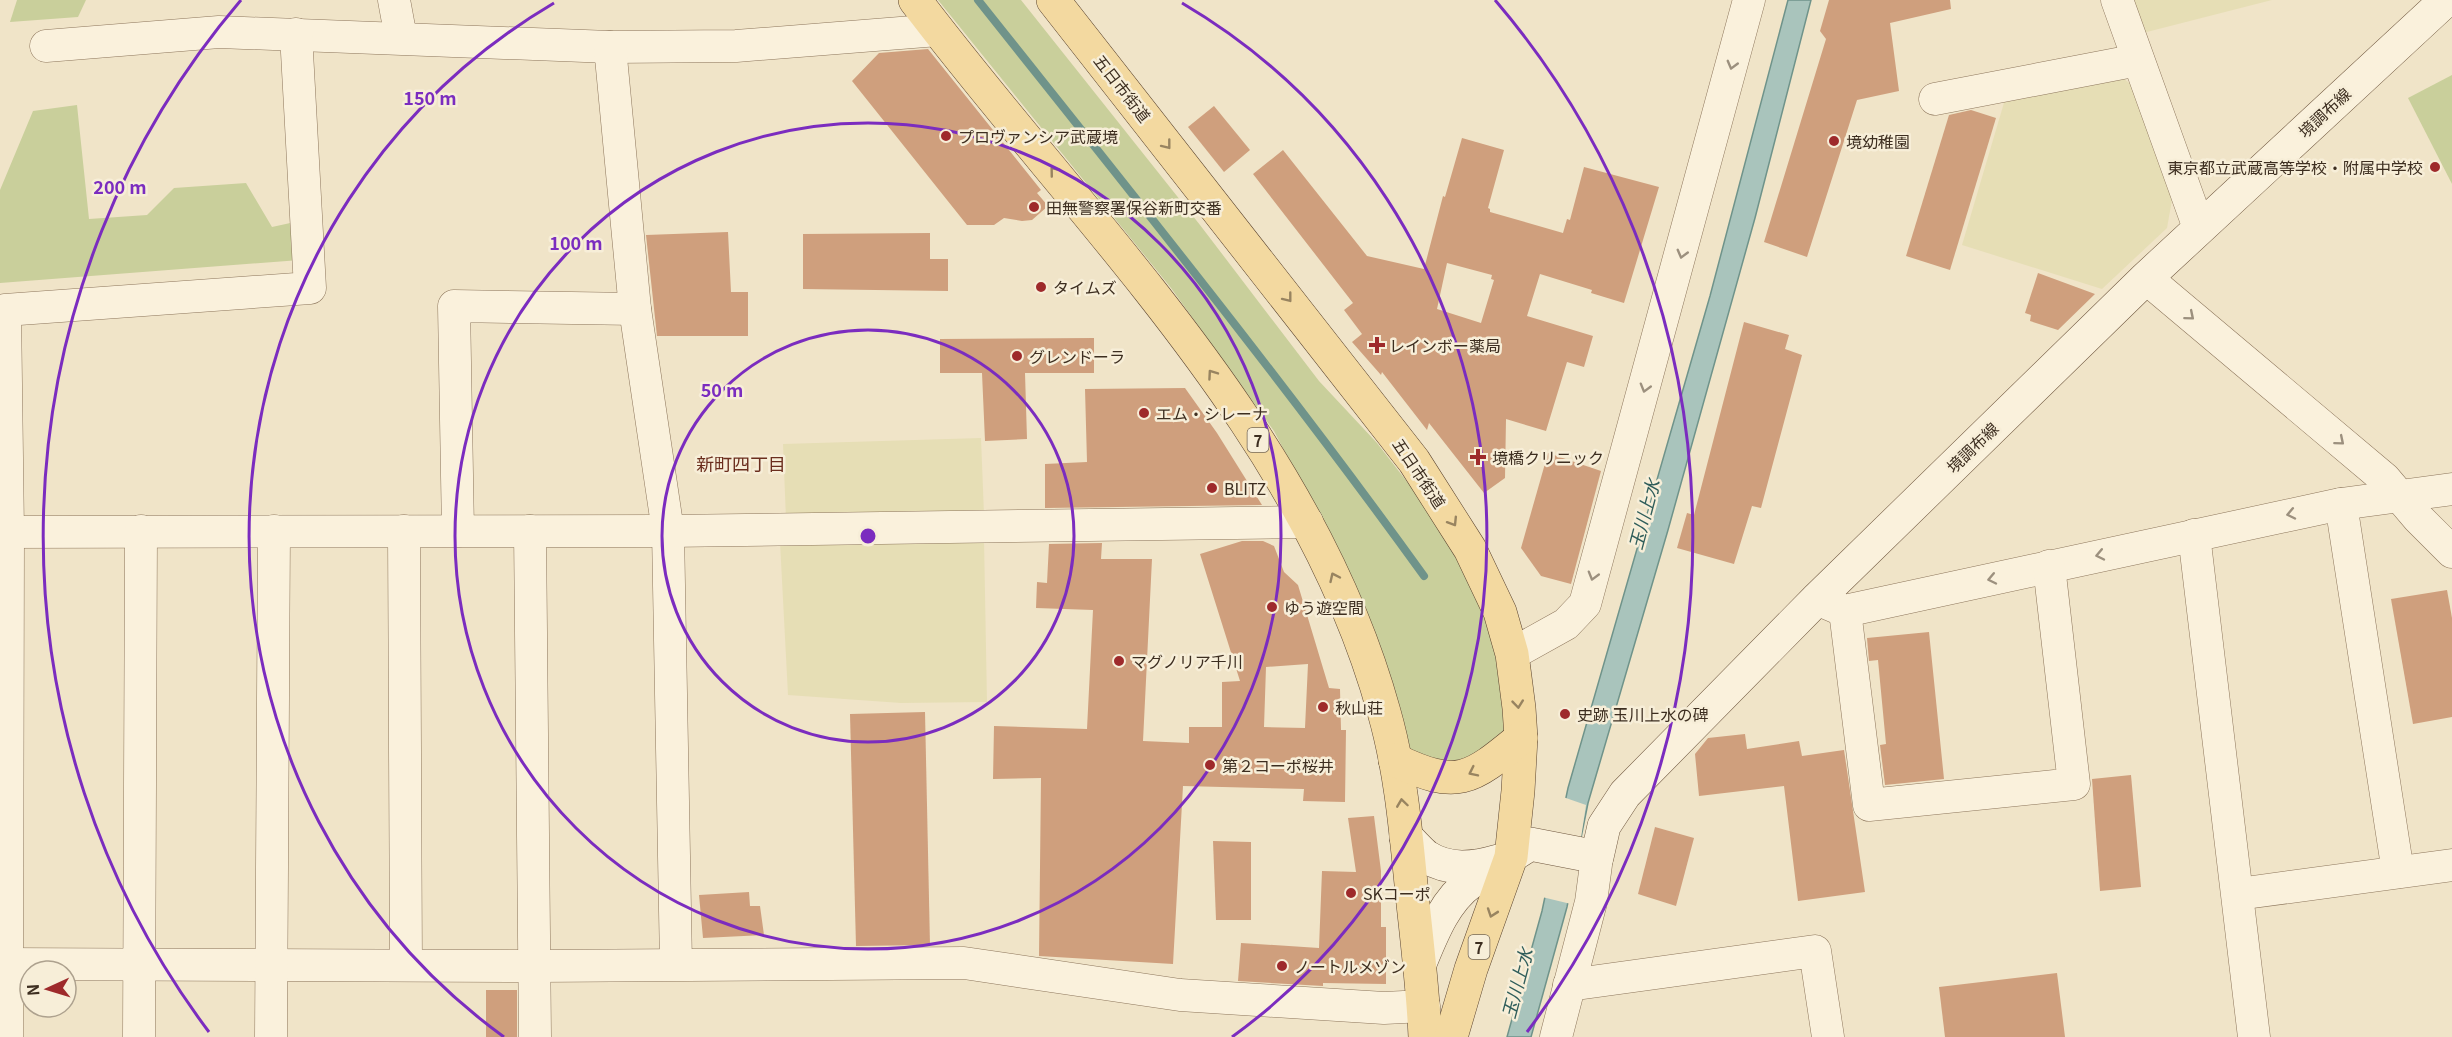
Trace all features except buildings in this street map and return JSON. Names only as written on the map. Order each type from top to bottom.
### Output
[{"type":"main road","name":"7","points":[[915,0],[1081,204],[1204,362],[1256,437],[1307,522],[1336,581],[1361,643],[1384,711],[1395,760],[1406,837],[1424,1022]]},
{"type":"main road","name":"五日市街道","points":[[1053,0],[1414,461],[1470,549],[1500,612],[1512,654],[1519,708],[1521,851],[1471,969],[1451,1037]]},
{"type":"main road","name":"境調布線","points":[[1590,855],[1604,826],[1624,794],[1831,605],[2146,278],[2446,0]]},
{"type":"main road","points":[[1395,760],[1423,773],[1446,778],[1466,777],[1489,764],[1521,738]]},
{"type":"main road","points":[[1406,837],[1427,857],[1454,867],[1475,867],[1521,851],[1590,855]]},
{"type":"main road","points":[[1419,966],[1435,928],[1455,897],[1469,883],[1521,851]]},
{"type":"street","points":[[394,0],[400,38]]},
{"type":"street","points":[[1512,654],[1566,624],[1585,604],[1749,0]]},
{"type":"street","points":[[2117,0],[2199,228]]},
{"type":"street","points":[[46,46],[219,32],[610,47],[736,46],[938,30]]},
{"type":"street","points":[[7,1037],[4,964],[5,310],[310,288],[296,34]]},
{"type":"street","points":[[610,47],[635,309],[668,531],[676,964]]},
{"type":"street","points":[[1935,99],[2138,60]]},
{"type":"street","points":[[2146,278],[2393,487],[2418,518],[2452,552]]},
{"type":"street","points":[[458,531],[454,306],[635,309]]},
{"type":"street","points":[[2049,566],[2074,784],[1869,805],[1831,605],[2049,566],[2341,504],[2393,487],[2452,489]]},
{"type":"street","points":[[2341,504],[2398,872]]},
{"type":"street","points":[[4,532],[668,531],[1307,522]]},
{"type":"street","points":[[139,1037],[141,531]]},
{"type":"street","points":[[271,1037],[274,531]]},
{"type":"street","points":[[404,531],[406,965]]},
{"type":"street","points":[[530,531],[535,1037]]},
{"type":"street","points":[[2194,535],[2254,1037]]},
{"type":"street","points":[[1556,1037],[1591,902],[1590,855]]},
{"type":"street","points":[[2238,894],[2452,865]]},
{"type":"street","points":[[1569,986],[1815,951],[1828,1037]]},
{"type":"street","points":[[4,964],[787,966],[964,963],[1180,995],[1384,1008],[1424,1022]]},
{"type":"shaded area","points":[[2127,0],[2272,0],[2139,34]]},
{"type":"shaded area","points":[[2123,78],[2133,86],[2172,200],[2167,228],[2102,289],[1962,245],[2006,96]]},
{"type":"shaded area","points":[[981,438],[984,514],[786,519],[783,444]]},
{"type":"shaded area","points":[[984,538],[987,702],[901,703],[788,695],[780,542]]},
{"type":"green space","points":[[17,0],[86,0],[78,17],[10,22]]},
{"type":"green space","points":[[938,0],[1021,0],[1200,225],[1319,381],[1377,443],[1432,514],[1461,558],[1485,610],[1516,721],[1483,748],[1456,760],[1411,752],[1357,590],[1274,431],[1171,288]]},
{"type":"green space","points":[[2452,75],[2452,184],[2408,98]]},
{"type":"green space","points":[[77,105],[89,219],[147,215],[174,188],[246,183],[272,227],[304,220],[300,260],[0,283],[0,190],[33,111]]},
{"type":"water","points":[[1788,0],[1811,0],[1755,218],[1668,530],[1588,803],[1567,907],[1531,1037],[1507,1037],[1542,911],[1568,788],[1710,296]]},
{"type":"pier","points":[[1563,797],[1586,805],[1571,904],[1542,897]]},
{"type":"waterway","points":[[978,0],[1260,357],[1424,576]]},
{"type":"place","name":"プロヴァンシア武蔵境","points":[[946,136]]},
{"type":"place","name":"境幼稚園","points":[[1834,141]]},
{"type":"place","name":"東京都立武蔵高等学校・附属中学校","points":[[2435,167]]},
{"type":"place","name":"田無警察署保谷新町交番","points":[[1034,207]]},
{"type":"place","name":"タイムズ","points":[[1041,287]]},
{"type":"place","name":"レインボー薬局","points":[[1377,345]]},
{"type":"place","name":"グレンドーラ","points":[[1017,356]]},
{"type":"place","name":"エム・シレーナ","points":[[1144,413]]},
{"type":"place","name":"境橋クリニック","points":[[1478,457]]},
{"type":"place","name":"BLITZ","points":[[1212,488]]},
{"type":"place","name":"ゆう遊空間","points":[[1272,607]]},
{"type":"place","name":"マグノリア千川","points":[[1119,661]]},
{"type":"place","name":"秋山荘","points":[[1323,707]]},
{"type":"place","name":"史跡 玉川上水の碑","points":[[1565,714]]},
{"type":"place","name":"第２コーポ桜井","points":[[1210,765]]},
{"type":"place","name":"SKコーポ","points":[[1351,893]]},
{"type":"place","name":"ノートルメゾン","points":[[1282,966]]},
{"type":"district","name":"新町四丁目","points":[[741,463]]},
{"type":"water label","name":"玉川上水","points":[[1643,514]]},
{"type":"water label","name":"玉川上水","points":[[1516,983]]}]
